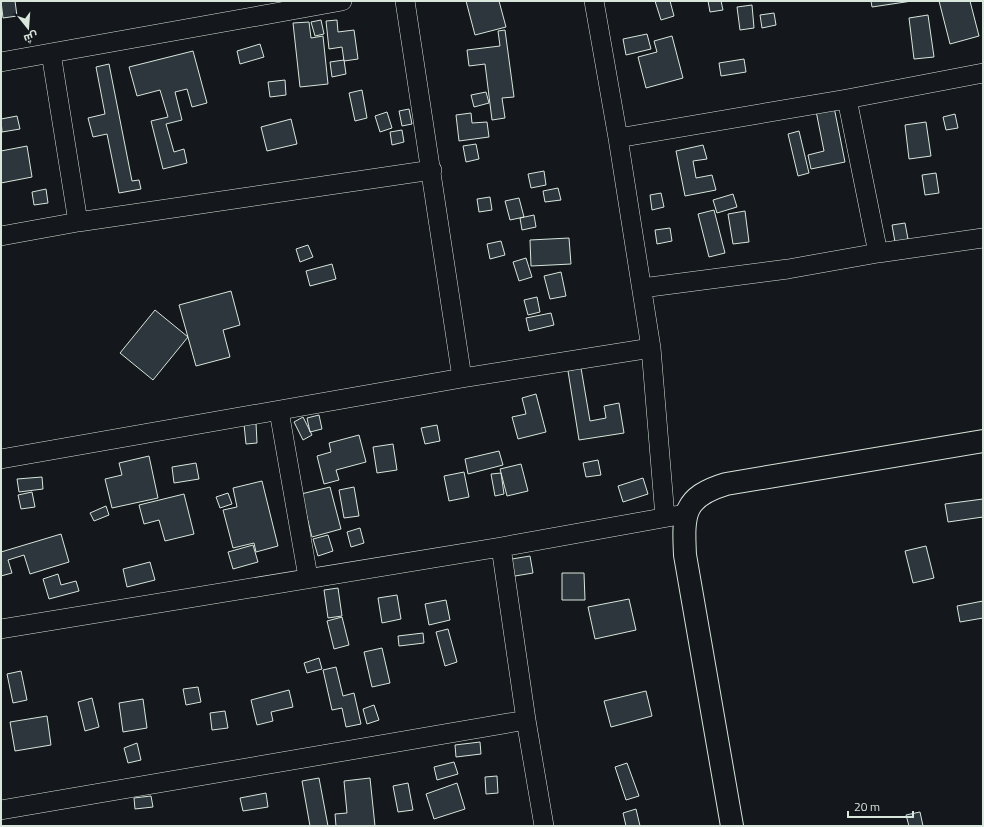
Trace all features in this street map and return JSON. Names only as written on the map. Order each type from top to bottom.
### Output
[{"type":"street","points":[[1,62],[342,1]]},
{"type":"street","points":[[404,1],[432,170],[462,378]]},
{"type":"street","points":[[594,1],[642,288],[675,516],[684,532],[685,555],[732,826]]},
{"type":"street","points":[[51,53],[78,222]]},
{"type":"street","points":[[618,138],[847,99],[983,73]]},
{"type":"street","points":[[847,99],[878,253]]},
{"type":"street","points":[[1,236],[78,222],[432,170]]},
{"type":"street","points":[[642,288],[788,270],[878,253],[983,238]]},
{"type":"street","points":[[1,458],[279,411],[462,378],[651,348]]},
{"type":"street","points":[[279,411],[308,577]]},
{"type":"street","points":[[1,629],[308,577],[501,547],[675,516],[698,496],[709,489],[726,484],[983,441]]},
{"type":"street","points":[[501,547],[526,720],[544,826]]},
{"type":"street","points":[[1,810],[526,720]]},
{"type":"building","points":[[1,1],[15,1],[17,16],[3,18]]},
{"type":"building","points":[[466,1],[499,1],[506,27],[475,35]]},
{"type":"building","points":[[655,1],[670,1],[674,16],[661,20]]},
{"type":"building","points":[[708,1],[721,1],[723,10],[710,12]]},
{"type":"building","points":[[871,1],[912,1],[872,7]]},
{"type":"building","points":[[939,1],[970,1],[979,36],[950,44]]},
{"type":"building","points":[[752,5],[754,28],[740,30],[737,7]]},
{"type":"building","points":[[774,13],[776,25],[762,28],[760,15]]},
{"type":"building","points":[[928,15],[934,57],[914,59],[909,18]]},
{"type":"building","points":[[321,20],[324,34],[315,36],[311,22]]},
{"type":"building","points":[[337,20],[338,32],[354,30],[358,59],[344,61],[342,47],[329,49],[326,21]]},
{"type":"building","points":[[309,22],[311,38],[323,36],[328,84],[300,87],[293,23]]},
{"type":"building","points":[[505,30],[514,97],[502,98],[505,118],[492,120],[485,64],[469,66],[467,50],[500,46],[498,31]]},
{"type":"building","points":[[647,34],[651,49],[626,55],[623,39]]},
{"type":"building","points":[[672,36],[683,78],[646,88],[638,57],[657,52],[654,41]]},
{"type":"building","points":[[260,44],[264,57],[240,64],[237,51]]},
{"type":"building","points":[[193,51],[207,103],[192,107],[187,89],[175,92],[182,120],[166,124],[174,152],[184,149],[187,163],[163,169],[151,121],[168,117],[160,90],[137,96],[129,67]]},
{"type":"building","points":[[744,59],[746,72],[721,76],[719,63]]},
{"type":"building","points":[[344,60],[346,74],[332,77],[330,62]]},
{"type":"building","points":[[109,64],[132,181],[139,180],[141,189],[119,193],[107,134],[93,137],[88,118],[105,114],[96,67]]},
{"type":"building","points":[[285,80],[286,95],[270,97],[268,82]]},
{"type":"building","points":[[362,90],[367,118],[355,121],[349,93]]},
{"type":"building","points":[[486,92],[489,103],[474,107],[471,95]]},
{"type":"building","points":[[834,107],[845,162],[811,169],[808,155],[824,151],[816,111]]},
{"type":"building","points":[[409,109],[412,124],[402,126],[399,111]]},
{"type":"building","points":[[387,112],[392,128],[380,132],[375,116]]},
{"type":"building","points":[[471,113],[472,123],[487,122],[489,137],[459,141],[456,115]]},
{"type":"building","points":[[955,114],[958,128],[946,130],[943,117]]},
{"type":"building","points":[[17,116],[20,129],[2,132],[1,119]]},
{"type":"building","points":[[291,119],[297,144],[267,151],[261,127]]},
{"type":"building","points":[[926,122],[931,156],[909,159],[905,125]]},
{"type":"building","points":[[402,130],[404,142],[392,145],[390,132]]},
{"type":"building","points":[[799,131],[809,173],[798,176],[788,134]]},
{"type":"building","points":[[476,144],[479,159],[466,162],[463,146]]},
{"type":"building","points":[[703,145],[707,159],[693,161],[696,178],[712,175],[716,190],[685,196],[676,151]]},
{"type":"building","points":[[27,146],[32,177],[1,183],[1,151]]},
{"type":"building","points":[[544,171],[546,185],[531,188],[528,174]]},
{"type":"building","points":[[936,173],[939,193],[925,195],[922,175]]},
{"type":"building","points":[[558,188],[561,200],[545,202],[543,191]]},
{"type":"building","points":[[46,189],[48,203],[34,205],[32,192]]},
{"type":"building","points":[[661,193],[664,207],[652,210],[650,195]]},
{"type":"building","points":[[733,194],[737,207],[717,213],[713,200]]},
{"type":"building","points":[[490,197],[492,210],[479,212],[477,199]]},
{"type":"building","points":[[519,198],[524,217],[510,220],[505,201]]},
{"type":"building","points":[[714,210],[725,253],[709,257],[698,214]]},
{"type":"building","points":[[745,211],[749,242],[733,244],[728,214]]},
{"type":"building","points":[[534,215],[536,227],[522,230],[520,218]]},
{"type":"building","points":[[905,223],[908,239],[895,242],[892,225]]},
{"type":"building","points":[[670,228],[672,241],[657,244],[655,230]]},
{"type":"building","points":[[569,238],[571,264],[531,266],[530,240]]},
{"type":"building","points":[[501,241],[505,255],[490,259],[487,244]]},
{"type":"building","points":[[308,245],[313,257],[300,262],[296,249]]},
{"type":"building","points":[[526,258],[532,277],[519,281],[513,262]]},
{"type":"building","points":[[332,264],[336,279],[310,286],[306,271]]},
{"type":"building","points":[[561,272],[566,296],[550,299],[544,276]]},
{"type":"building","points":[[231,291],[240,325],[223,330],[230,357],[196,366],[179,305]]},
{"type":"building","points":[[537,297],[540,312],[528,315],[524,300]]},
{"type":"building","points":[[155,310],[188,337],[153,380],[120,353]]},
{"type":"building","points":[[551,313],[554,325],[529,331],[526,318]]},
{"type":"building","points":[[581,368],[590,421],[606,418],[604,406],[619,403],[624,433],[579,440],[568,371]]},
{"type":"building","points":[[536,394],[546,432],[518,439],[512,417],[526,414],[522,398]]},
{"type":"building","points":[[319,415],[322,429],[310,432],[307,418]]},
{"type":"building","points":[[303,417],[312,435],[303,440],[294,422]]},
{"type":"building","points":[[256,423],[257,443],[246,444],[244,424]]},
{"type":"building","points":[[437,425],[440,441],[425,444],[421,428]]},
{"type":"building","points":[[359,435],[366,462],[336,470],[339,480],[324,484],[317,456],[331,452],[329,443]]},
{"type":"building","points":[[393,444],[397,470],[377,473],[373,447]]},
{"type":"building","points":[[499,451],[503,465],[468,474],[465,459]]},
{"type":"building","points":[[149,456],[158,498],[112,508],[105,479],[122,475],[119,463]]},
{"type":"building","points":[[598,460],[601,475],[586,477],[583,463]]},
{"type":"building","points":[[196,463],[199,479],[174,483],[172,467]]},
{"type":"building","points":[[521,464],[528,491],[507,496],[500,469]]},
{"type":"building","points":[[464,472],[469,497],[449,501],[444,476]]},
{"type":"building","points":[[501,473],[504,494],[495,496],[491,474]]},
{"type":"building","points":[[42,477],[43,489],[19,492],[17,479]]},
{"type":"building","points":[[643,478],[648,494],[623,502],[618,486]]},
{"type":"building","points":[[262,481],[278,546],[256,552],[254,543],[233,548],[223,510],[237,507],[233,488]]},
{"type":"building","points":[[330,487],[341,529],[312,537],[301,494]]},
{"type":"building","points":[[354,487],[359,516],[344,518],[339,490]]},
{"type":"building","points":[[32,492],[35,507],[21,509],[18,495]]},
{"type":"building","points":[[228,493],[232,504],[220,508],[216,497]]},
{"type":"building","points":[[184,494],[194,534],[165,541],[159,520],[144,524],[139,505]]},
{"type":"building","points":[[983,499],[983,517],[948,522],[945,504]]},
{"type":"building","points":[[106,506],[109,515],[94,521],[90,513]]},
{"type":"building","points":[[360,528],[364,543],[351,547],[347,532]]},
{"type":"building","points":[[61,534],[69,562],[30,574],[24,555],[8,560],[12,573],[1,576],[1,552]]},
{"type":"building","points":[[328,535],[333,551],[318,556],[313,539]]},
{"type":"building","points":[[253,545],[258,562],[233,569],[228,552]]},
{"type":"building","points":[[926,546],[934,578],[913,583],[905,551]]},
{"type":"building","points":[[530,556],[533,573],[509,577],[506,560]]},
{"type":"building","points":[[150,562],[155,580],[127,587],[123,569]]},
{"type":"building","points":[[562,573],[584,573],[585,600],[562,600]]},
{"type":"building","points":[[58,574],[61,585],[76,581],[79,591],[49,599],[43,579]]},
{"type":"building","points":[[338,588],[342,616],[328,618],[324,590]]},
{"type":"building","points":[[397,595],[401,619],[382,623],[378,598]]},
{"type":"building","points":[[629,599],[636,630],[595,639],[588,607]]},
{"type":"building","points":[[446,600],[450,620],[429,625],[425,604]]},
{"type":"building","points":[[983,601],[983,618],[960,622],[957,606]]},
{"type":"building","points":[[342,617],[349,645],[334,649],[327,621]]},
{"type":"building","points":[[448,629],[457,662],[445,666],[436,632]]},
{"type":"building","points":[[423,633],[424,643],[399,646],[398,636]]},
{"type":"building","points":[[382,648],[390,683],[372,687],[364,652]]},
{"type":"building","points":[[319,658],[322,669],[307,673],[304,663]]},
{"type":"building","points":[[336,667],[343,696],[354,693],[361,724],[346,727],[342,708],[332,710],[323,670]]},
{"type":"building","points":[[21,671],[27,700],[13,703],[7,674]]},
{"type":"building","points":[[198,687],[201,702],[186,705],[183,689]]},
{"type":"building","points":[[289,690],[293,707],[271,712],[273,721],[257,725],[251,700]]},
{"type":"building","points":[[646,691],[652,716],[611,727],[604,701]]},
{"type":"building","points":[[92,698],[99,727],[85,731],[78,702]]},
{"type":"building","points":[[143,699],[147,728],[123,732],[119,703]]},
{"type":"building","points":[[374,705],[379,720],[367,724],[363,709]]},
{"type":"building","points":[[225,711],[228,728],[212,730],[210,713]]},
{"type":"building","points":[[47,716],[51,745],[15,751],[10,722]]},
{"type":"building","points":[[480,742],[481,754],[456,757],[455,745]]},
{"type":"building","points":[[137,743],[141,760],[128,763],[124,748]]},
{"type":"building","points":[[454,762],[458,774],[437,780],[434,767]]},
{"type":"building","points":[[627,763],[639,796],[626,800],[615,767]]},
{"type":"building","points":[[497,776],[498,793],[486,794],[485,777]]},
{"type":"building","points":[[319,778],[328,826],[310,826],[302,781]]},
{"type":"building","points":[[370,778],[375,826],[336,826],[335,814],[347,813],[344,781]]},
{"type":"building","points":[[408,783],[413,810],[398,812],[393,786]]},
{"type":"building","points":[[457,783],[465,809],[434,819],[426,794]]},
{"type":"building","points":[[266,793],[268,807],[243,811],[240,798]]},
{"type":"building","points":[[151,796],[153,807],[135,809],[134,798]]},
{"type":"building","points":[[636,809],[640,826],[626,826],[623,813]]},
{"type":"building","points":[[920,812],[923,826],[909,826],[906,815]]}]
